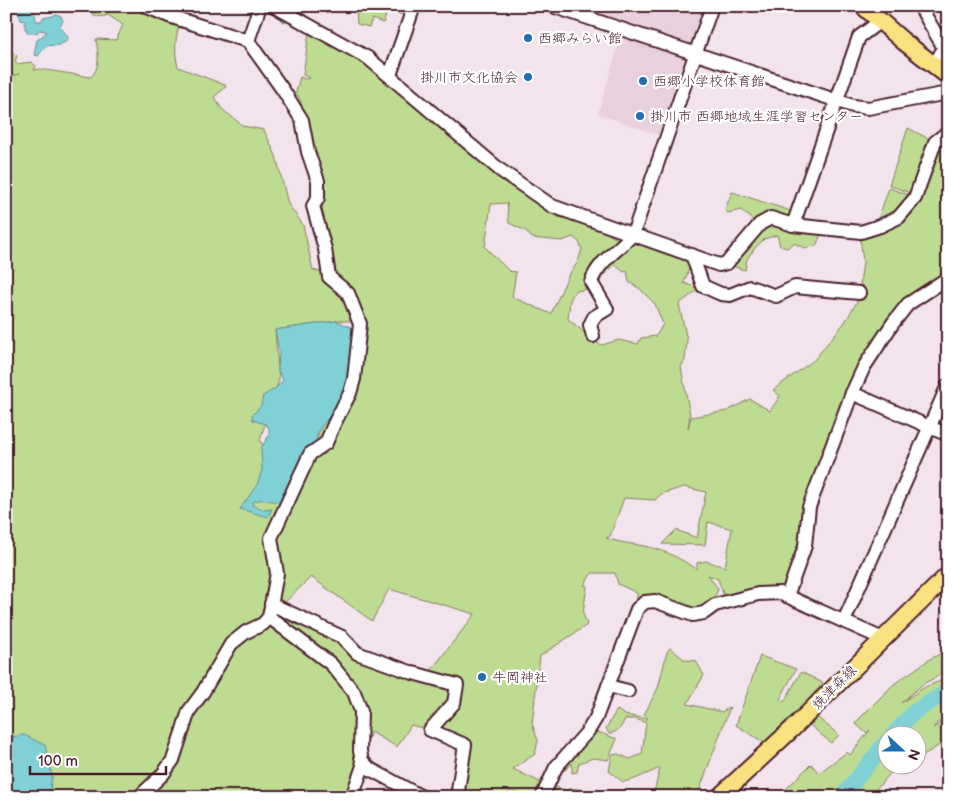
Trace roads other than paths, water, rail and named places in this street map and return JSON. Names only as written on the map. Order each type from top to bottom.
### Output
[{"type":"main road","points":[[863,6],[879,22],[948,76]]},
{"type":"main road","name":"焼津森線","points":[[719,797],[792,729],[948,576]]},
{"type":"street","points":[[139,797],[163,774],[173,760],[189,711],[203,692],[231,644],[246,632],[263,624],[270,610],[278,573],[271,538],[310,454],[326,443],[350,393],[354,379],[360,324],[348,293],[329,277],[325,249],[313,206],[318,198],[318,182],[308,152],[302,120],[283,90],[248,42],[171,11],[145,6]]},
{"type":"street","points":[[248,42],[260,6]]},
{"type":"street","points":[[274,6],[368,58],[500,170],[552,206],[719,264],[727,263],[760,224],[772,218],[793,225],[861,232],[899,217],[915,198],[935,142],[948,132]]},
{"type":"street","points":[[390,75],[414,6]]},
{"type":"street","points":[[552,6],[853,106],[868,108],[948,93]]},
{"type":"street","points":[[593,336],[590,325],[594,317],[607,309],[591,282],[595,271],[633,234],[712,6]]},
{"type":"street","points":[[922,6],[922,10],[944,48],[934,65]]},
{"type":"street","points":[[793,225],[859,37],[879,22]]},
{"type":"street","points":[[692,255],[703,286],[720,294],[730,294],[750,287],[776,296],[795,287],[859,293]]},
{"type":"street","points":[[786,596],[804,546],[808,507],[864,367],[893,322],[908,304],[948,278]]},
{"type":"street","points":[[844,621],[948,385]]},
{"type":"street","points":[[852,393],[948,435]]},
{"type":"street","points":[[542,797],[556,767],[596,718],[637,609],[645,602],[655,601],[693,615],[704,613],[715,605],[758,594],[780,593],[883,639]]},
{"type":"street","points":[[270,610],[331,664],[354,692],[361,711],[360,751],[364,763],[370,769],[422,797]]},
{"type":"street","points":[[270,610],[342,636],[357,653],[413,673],[457,685],[454,703],[430,730],[465,745],[457,797]]},
{"type":"street","points":[[608,686],[628,691]]},
{"type":"street","points":[[352,797],[364,763]]},
{"type":"water","points":[[29,6],[35,14],[36,21],[41,21],[43,18],[56,14],[61,16],[63,21],[60,26],[68,37],[67,41],[59,45],[47,46],[38,56],[34,55],[37,40],[46,31],[39,30],[37,33],[27,33],[25,21],[21,20],[18,11]]},
{"type":"water","points":[[336,321],[360,331],[356,364],[339,408],[328,418],[317,433],[317,440],[309,449],[285,498],[279,502],[262,500],[253,502],[252,505],[265,510],[272,509],[268,517],[240,509],[257,485],[262,470],[261,448],[269,435],[269,428],[265,424],[253,420],[252,415],[261,406],[263,396],[276,388],[283,380],[278,371],[279,352],[275,330]]},
{"type":"water","points":[[24,735],[45,745],[52,776],[49,797],[6,797],[6,738]]},
{"type":"waterway","points":[[901,726],[914,712],[948,691]]},
{"type":"waterway","points":[[842,797],[876,754]]},
{"type":"place","name":"西郷みらい館","points":[[528,38]]},
{"type":"place","name":"掛川市文化協会","points":[[528,77]]},
{"type":"place","name":"西郷小学校体育館","points":[[643,81]]},
{"type":"place","name":"掛川市 西郷地域生涯学習センター","points":[[640,116]]},
{"type":"place","name":"牛岡神社","points":[[482,677]]}]
